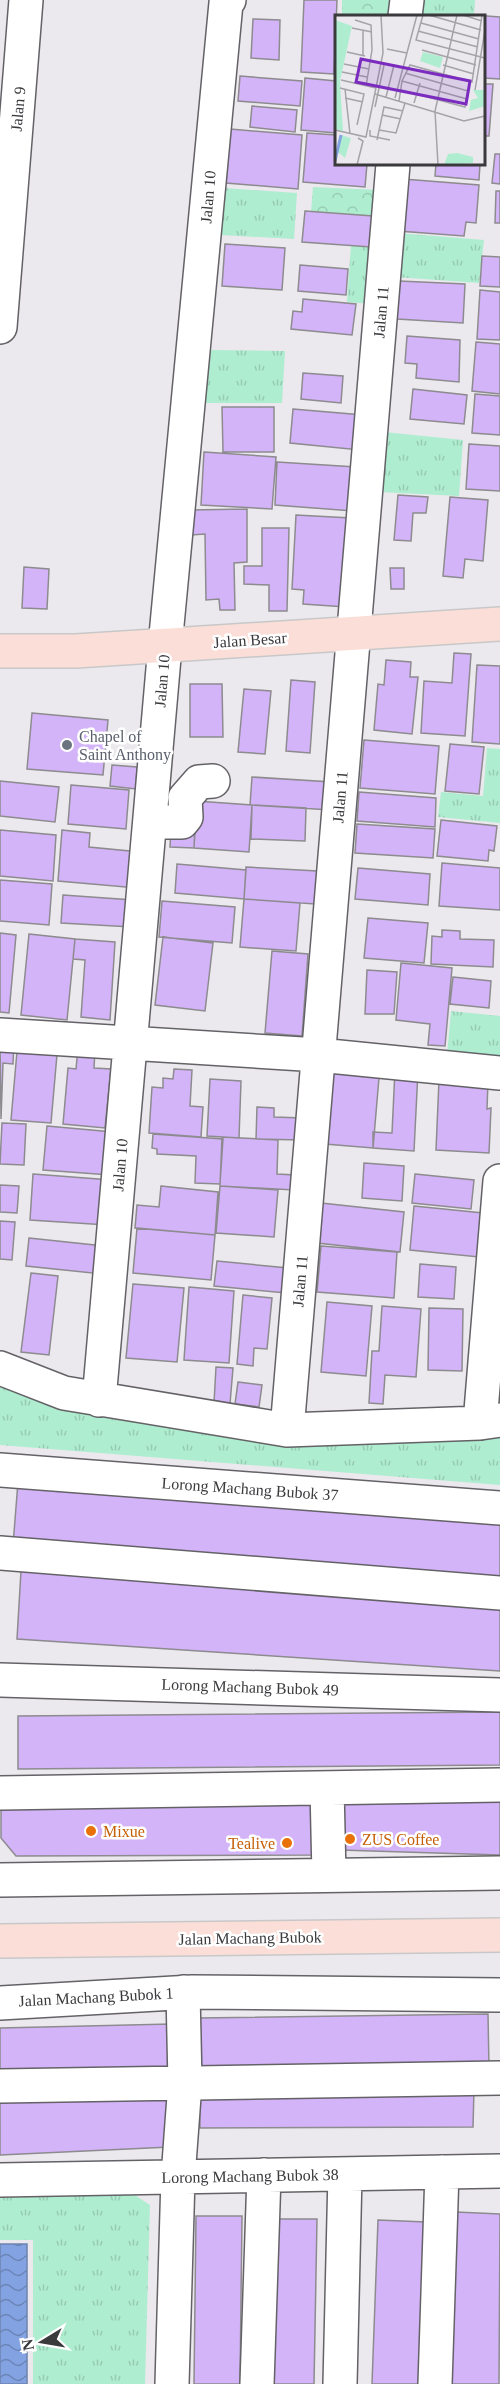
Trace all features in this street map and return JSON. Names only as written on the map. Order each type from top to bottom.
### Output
[{"type":"main road","name":"Jalan Besar","points":[[0,651],[76,651],[500,624]]},
{"type":"main road","name":"Jalan Machang Bubok","points":[[0,1941],[500,1935]]},
{"type":"street","name":"Jalan 9","points":[[0,327],[26,0]]},
{"type":"street","name":"Jalan 10","points":[[99,1400],[165,646],[225,15],[229,0]]},
{"type":"street","points":[[405,15],[407,0]]},
{"type":"street","name":"Jalan 11","points":[[287,1430],[393,165]]},
{"type":"street","points":[[150,822],[182,822],[186,817],[185,798],[199,782],[213,781]]},
{"type":"street","points":[[0,1035],[319,1055],[500,1073]]},
{"type":"street","points":[[0,1368],[64,1393],[287,1430],[490,1422],[500,1181]]},
{"type":"street","name":"Lorong Machang Bubok 37","points":[[0,1470],[500,1508]]},
{"type":"street","points":[[0,1553],[500,1593]]},
{"type":"street","name":"Lorong Machang Bubok 49","points":[[0,1680],[500,1695]]},
{"type":"street","points":[[0,1793],[500,1785]]},
{"type":"street","points":[[327,1788],[329,1875]]},
{"type":"street","points":[[0,1880],[500,1873]]},
{"type":"street","points":[[172,2384],[178,2177],[191,2083],[187,1992]]},
{"type":"street","name":"Jalan Machang Bubok 1","points":[[0,2003],[187,1992],[500,1995]]},
{"type":"street","points":[[0,2086],[500,2078]]},
{"type":"street","name":"Lorong Machang Bubok 38","points":[[0,2180],[500,2171]]},
{"type":"street","points":[[435,2384],[442,2172]]},
{"type":"street","points":[[340,2384],[345,2174]]},
{"type":"street","points":[[257,2384],[264,2175]]},
{"type":"green space","points":[[342,0],[396,0],[395,15],[342,15]]},
{"type":"green space","points":[[415,0],[475,0],[474,15],[414,15]]},
{"type":"green space","points":[[313,187],[380,190],[379,217],[311,212]]},
{"type":"green space","points":[[223,188],[297,193],[294,239],[220,235]]},
{"type":"green space","points":[[397,233],[484,240],[479,283],[395,277]]},
{"type":"green space","points":[[351,245],[376,247],[373,304],[347,302]]},
{"type":"green space","points":[[208,350],[285,351],[282,403],[204,403]]},
{"type":"green space","points":[[384,432],[463,440],[459,496],[378,492]]},
{"type":"green space","points":[[487,748],[500,749],[500,823],[438,817],[441,792],[483,796]]},
{"type":"green space","points":[[451,1011],[500,1016],[500,1060],[447,1055]]},
{"type":"green space","points":[[0,1374],[465,1438],[500,1437],[500,1485],[0,1445]]},
{"type":"green space","points":[[127,2190],[150,2205],[145,2384],[33,2384],[33,2240],[0,2240],[0,2194]]},
{"type":"water","points":[[0,2244],[27,2244],[27,2384],[0,2384]]},
{"type":"building","points":[[304,0],[337,0],[334,74],[301,72]]},
{"type":"building","points":[[485,16],[500,17],[500,79],[485,78]]},
{"type":"building","points":[[253,19],[280,20],[279,60],[251,58]]},
{"type":"building","points":[[240,76],[302,81],[300,106],[238,101]]},
{"type":"building","points":[[305,78],[335,81],[335,133],[301,130]]},
{"type":"building","points":[[485,84],[493,84],[489,136],[485,136]]},
{"type":"building","points":[[252,106],[297,110],[295,132],[250,127]]},
{"type":"building","points":[[230,129],[302,135],[298,189],[226,183]]},
{"type":"building","points":[[307,133],[335,135],[335,165],[367,165],[365,187],[303,182]]},
{"type":"building","points":[[495,154],[500,154],[500,184],[492,183]]},
{"type":"building","points":[[436,165],[480,165],[479,180],[435,176]]},
{"type":"building","points":[[403,179],[479,185],[476,223],[466,222],[464,236],[398,231]]},
{"type":"building","points":[[496,191],[500,191],[500,223],[495,223]]},
{"type":"building","points":[[305,211],[373,216],[371,247],[302,242]]},
{"type":"building","points":[[225,244],[285,248],[282,290],[222,286]]},
{"type":"building","points":[[482,256],[500,257],[500,287],[480,286]]},
{"type":"building","points":[[300,265],[348,269],[346,295],[298,291]]},
{"type":"building","points":[[399,281],[465,284],[463,323],[397,319]]},
{"type":"building","points":[[480,290],[500,292],[500,340],[477,339]]},
{"type":"building","points":[[303,299],[356,304],[352,335],[291,329],[293,311],[302,312]]},
{"type":"building","points":[[407,336],[460,340],[459,382],[416,378],[417,364],[405,363]]},
{"type":"building","points":[[476,342],[500,344],[500,394],[472,391]]},
{"type":"building","points":[[303,373],[343,376],[341,403],[301,399]]},
{"type":"building","points":[[413,389],[467,395],[464,424],[410,419]]},
{"type":"building","points":[[475,394],[500,396],[500,435],[472,433]]},
{"type":"building","points":[[222,407],[274,407],[274,452],[223,452]]},
{"type":"building","points":[[293,409],[363,415],[360,450],[290,443]]},
{"type":"building","points":[[469,444],[500,446],[500,491],[466,489]]},
{"type":"building","points":[[204,452],[276,457],[272,509],[201,505]]},
{"type":"building","points":[[277,462],[356,467],[353,511],[275,505]]},
{"type":"building","points":[[398,495],[428,497],[426,513],[413,513],[411,541],[394,540]]},
{"type":"building","points":[[450,497],[488,500],[483,561],[465,559],[463,578],[443,576]]},
{"type":"building","points":[[247,509],[247,562],[234,563],[235,610],[220,610],[219,599],[206,600],[205,534],[191,535],[190,510]]},
{"type":"building","points":[[296,515],[351,518],[346,607],[303,604],[304,590],[292,589]]},
{"type":"building","points":[[262,528],[289,528],[287,611],[269,611],[269,585],[244,584],[244,566],[262,566]]},
{"type":"building","points":[[24,567],[49,569],[47,609],[22,608]]},
{"type":"building","points":[[390,568],[404,568],[404,589],[391,589]]},
{"type":"building","points":[[454,653],[471,654],[465,736],[421,733],[424,681],[452,683]]},
{"type":"building","points":[[386,660],[411,662],[410,677],[418,677],[412,734],[374,730],[378,684],[384,685]]},
{"type":"building","points":[[477,665],[500,666],[500,744],[472,742]]},
{"type":"building","points":[[291,680],[315,682],[310,753],[286,751]]},
{"type":"building","points":[[190,684],[222,684],[223,737],[190,737]]},
{"type":"building","points":[[244,689],[271,691],[265,754],[238,752]]},
{"type":"building","name":"Chapel of Saint Anthony","points":[[32,713],[108,720],[103,775],[27,769]]},
{"type":"building","points":[[364,740],[439,746],[435,794],[360,788]]},
{"type":"building","points":[[450,744],[484,747],[479,794],[445,791]]},
{"type":"building","points":[[112,765],[137,767],[136,789],[110,786]]},
{"type":"building","points":[[252,777],[332,782],[331,810],[250,805]]},
{"type":"building","points":[[0,781],[59,787],[55,822],[0,816]]},
{"type":"building","points":[[71,785],[129,790],[126,829],[68,824]]},
{"type":"building","points":[[359,792],[436,798],[435,827],[357,821]]},
{"type":"building","points":[[196,801],[252,805],[249,852],[194,848]]},
{"type":"building","points":[[252,805],[306,808],[305,841],[251,839]]},
{"type":"building","points":[[441,820],[497,826],[494,851],[489,850],[488,861],[437,856]]},
{"type":"building","points":[[357,824],[435,829],[433,858],[355,853]]},
{"type":"building","points":[[171,829],[195,831],[194,848],[170,847]]},
{"type":"building","points":[[0,830],[56,835],[53,881],[0,876]]},
{"type":"building","points":[[62,830],[90,833],[89,847],[140,852],[137,888],[58,881]]},
{"type":"building","points":[[442,863],[500,868],[500,910],[439,906]]},
{"type":"building","points":[[177,864],[246,870],[244,899],[175,893]]},
{"type":"building","points":[[246,867],[317,871],[315,904],[244,899]]},
{"type":"building","points":[[358,868],[430,874],[428,905],[355,899]]},
{"type":"building","points":[[0,880],[52,884],[49,925],[0,921]]},
{"type":"building","points":[[63,895],[133,900],[132,927],[61,923]]},
{"type":"building","points":[[244,899],[300,903],[296,951],[240,947]]},
{"type":"building","points":[[162,901],[235,907],[232,943],[159,937]]},
{"type":"building","points":[[368,918],[428,923],[424,963],[364,958]]},
{"type":"building","points":[[442,930],[460,931],[460,939],[494,940],[493,967],[431,964],[432,936],[442,937]]},
{"type":"building","points":[[0,933],[16,935],[9,1013],[0,1012]]},
{"type":"building","points":[[29,934],[75,939],[67,1020],[21,1015]]},
{"type":"building","points":[[163,937],[213,943],[205,1011],[155,1005]]},
{"type":"building","points":[[75,939],[115,942],[110,1020],[81,1017],[85,960],[73,959]]},
{"type":"building","points":[[272,951],[308,954],[302,1036],[265,1033]]},
{"type":"building","points":[[401,963],[452,968],[445,1046],[428,1045],[430,1024],[396,1020]]},
{"type":"building","points":[[367,970],[397,972],[394,1014],[365,1014]]},
{"type":"building","points":[[453,977],[491,981],[489,1008],[450,1004]]},
{"type":"building","points":[[0,1040],[14,1041],[13,1064],[3,1063],[1,1119]]},
{"type":"building","points":[[18,1040],[58,1043],[51,1123],[11,1120]]},
{"type":"building","points":[[78,1048],[95,1050],[94,1068],[111,1069],[105,1128],[63,1124],[68,1068],[76,1069]]},
{"type":"building","points":[[334,1061],[380,1066],[373,1148],[325,1144]]},
{"type":"building","points":[[174,1069],[192,1070],[190,1106],[203,1107],[201,1137],[149,1133],[152,1087],[163,1088],[163,1078],[173,1079]]},
{"type":"building","points":[[395,1070],[418,1071],[414,1151],[373,1148],[373,1132],[392,1133]]},
{"type":"building","points":[[210,1079],[241,1081],[239,1138],[207,1136]]},
{"type":"building","points":[[439,1080],[488,1082],[487,1109],[491,1108],[489,1153],[436,1150]]},
{"type":"building","points":[[257,1107],[274,1108],[274,1117],[303,1118],[302,1140],[256,1139]]},
{"type":"building","points":[[2,1123],[26,1124],[24,1165],[0,1164]]},
{"type":"building","points":[[47,1126],[113,1132],[110,1175],[43,1170]]},
{"type":"building","points":[[153,1134],[223,1139],[220,1184],[195,1183],[196,1156],[157,1154],[157,1149],[152,1148]]},
{"type":"building","points":[[222,1137],[278,1140],[277,1174],[295,1175],[294,1190],[220,1186]]},
{"type":"building","points":[[364,1163],[404,1166],[402,1201],[362,1198]]},
{"type":"building","points":[[33,1174],[111,1180],[107,1225],[30,1220]]},
{"type":"building","points":[[415,1174],[474,1180],[471,1209],[412,1203]]},
{"type":"building","points":[[0,1185],[19,1186],[17,1213],[0,1212]]},
{"type":"building","points":[[161,1186],[218,1192],[215,1235],[135,1228],[137,1205],[159,1207]]},
{"type":"building","points":[[220,1186],[278,1190],[274,1237],[216,1233]]},
{"type":"building","points":[[321,1203],[404,1212],[400,1252],[317,1243]]},
{"type":"building","points":[[414,1206],[493,1214],[489,1258],[410,1250]]},
{"type":"building","points":[[0,1221],[15,1222],[12,1260],[0,1259]]},
{"type":"building","points":[[137,1228],[215,1235],[211,1280],[133,1273]]},
{"type":"building","points":[[29,1238],[104,1246],[102,1274],[26,1266]]},
{"type":"building","points":[[321,1246],[397,1252],[394,1298],[317,1292]]},
{"type":"building","points":[[217,1261],[288,1268],[286,1293],[214,1286]]},
{"type":"building","points":[[420,1264],[456,1267],[454,1299],[418,1297]]},
{"type":"building","points":[[31,1273],[58,1276],[49,1355],[21,1352]]},
{"type":"building","points":[[133,1284],[184,1288],[177,1362],[126,1358]]},
{"type":"building","points":[[189,1287],[234,1291],[229,1363],[184,1360]]},
{"type":"building","points":[[243,1295],[272,1298],[267,1349],[254,1348],[253,1366],[237,1364]]},
{"type":"building","points":[[327,1302],[372,1306],[366,1376],[321,1372]]},
{"type":"building","points":[[382,1306],[421,1309],[416,1377],[385,1375],[383,1404],[369,1403],[372,1351],[379,1351]]},
{"type":"building","points":[[429,1308],[463,1309],[462,1371],[428,1370]]},
{"type":"building","points":[[216,1367],[233,1368],[230,1404],[214,1403]]},
{"type":"building","points":[[238,1382],[262,1385],[259,1407],[235,1404]]},
{"type":"building","points":[[18,1482],[500,1518],[500,1581],[13,1545]]},
{"type":"building","points":[[21,1571],[500,1603],[500,1671],[17,1639]]},
{"type":"building","points":[[500,1712],[500,1765],[18,1769],[18,1716]]},
{"type":"building","points":[[339,1799],[500,1800],[500,1855],[340,1850]]},
{"type":"building","points":[[314,1802],[314,1855],[16,1856],[1,1838],[1,1804]]},
{"type":"building","points":[[488,2014],[489,2067],[198,2070],[198,2018]]},
{"type":"building","points":[[171,2024],[172,2075],[0,2078],[0,2028]]},
{"type":"building","points":[[167,2089],[170,2147],[0,2155],[0,2097]]},
{"type":"building","points":[[474,2089],[473,2127],[200,2128],[199,2093]]},
{"type":"building","points":[[456,2212],[500,2214],[499,2384],[450,2384]]},
{"type":"building","points":[[196,2216],[242,2216],[240,2384],[194,2384]]},
{"type":"building","points":[[270,2219],[317,2219],[314,2384],[268,2384]]},
{"type":"building","points":[[378,2220],[426,2222],[421,2384],[372,2384]]},
{"type":"place","name":"Chapel of Saint Anthony","points":[[67,745]]},
{"type":"place","name":"Mixue","points":[[91,1831]]},
{"type":"place","name":"ZUS Coffee","points":[[350,1839]]},
{"type":"place","name":"Tealive","points":[[287,1843]]}]
